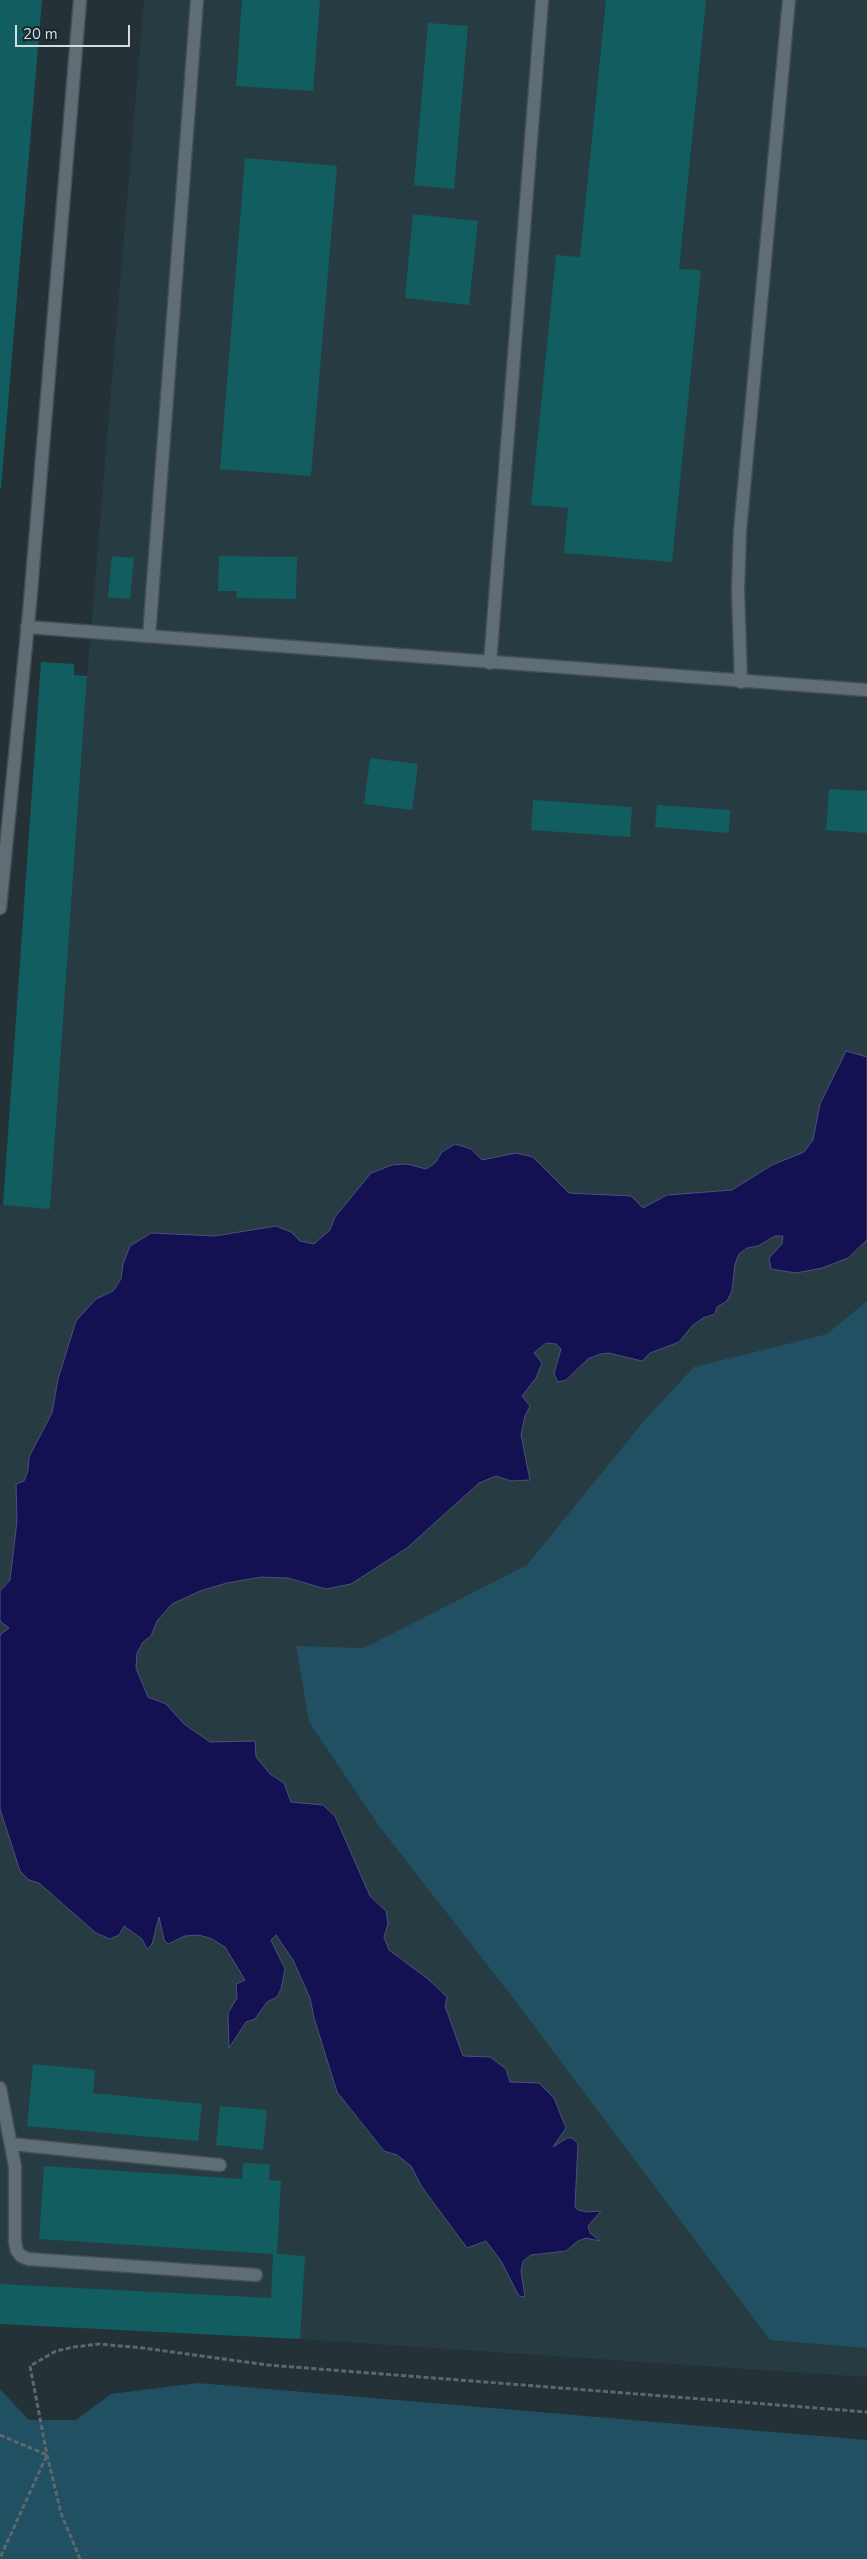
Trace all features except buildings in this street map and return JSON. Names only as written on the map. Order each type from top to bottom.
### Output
[{"type":"lane","points":[[0,908],[27,626],[80,0]]},
{"type":"lane","points":[[149,636],[197,0]]},
{"type":"lane","points":[[490,663],[542,0]]},
{"type":"lane","points":[[741,682],[738,590],[740,531],[789,0]]},
{"type":"lane","points":[[27,626],[490,663],[867,690]]},
{"type":"lane","points":[[0,2088],[12,2144],[17,2192],[15,2242],[17,2251],[21,2256],[28,2259],[256,2275]]},
{"type":"lane","points":[[12,2144],[220,2165]]},
{"type":"path","points":[[80,2559],[61,2513],[47,2455],[30,2366],[56,2351],[99,2344],[268,2366],[867,2412]]},
{"type":"path","points":[[0,2435],[47,2455]]},
{"type":"path","points":[[0,2558],[47,2455]]},
{"type":"shaded area","points":[[144,0],[867,0],[867,2377],[300,2339],[0,2324],[0,1205],[50,1208],[87,676]]},
{"type":"shaded area","points":[[846,1051],[867,1057],[867,1240],[848,1258],[822,1268],[796,1273],[771,1269],[769,1258],[782,1244],[783,1236],[775,1236],[758,1246],[747,1248],[739,1254],[735,1264],[732,1291],[727,1301],[717,1307],[715,1314],[703,1318],[693,1325],[679,1342],[650,1353],[642,1361],[609,1353],[600,1354],[588,1359],[566,1380],[558,1382],[554,1374],[561,1349],[556,1344],[546,1343],[534,1353],[542,1363],[536,1378],[522,1396],[530,1406],[525,1416],[521,1435],[530,1480],[511,1481],[496,1476],[479,1483],[407,1548],[351,1584],[326,1589],[288,1578],[261,1577],[227,1583],[200,1591],[172,1604],[157,1621],[151,1636],[143,1642],[137,1653],[136,1668],[148,1697],[166,1704],[184,1724],[210,1742],[255,1741],[256,1757],[270,1774],[284,1783],[291,1802],[323,1805],[335,1816],[370,1896],[386,1911],[388,1924],[384,1937],[389,1950],[428,1979],[447,1997],[445,2006],[463,2056],[490,2057],[506,2069],[510,2082],[539,2083],[554,2098],[566,2128],[553,2147],[567,2138],[572,2138],[578,2143],[575,2207],[578,2210],[587,2212],[601,2211],[588,2226],[590,2233],[600,2241],[586,2238],[578,2241],[566,2251],[531,2255],[523,2261],[521,2271],[525,2297],[519,2296],[501,2261],[486,2241],[467,2248],[422,2187],[411,2166],[397,2155],[384,2151],[337,2092],[314,2018],[310,1998],[293,1960],[276,1935],[271,1940],[285,1969],[281,1989],[277,1997],[267,2002],[255,2019],[246,2022],[229,2048],[228,2013],[237,1998],[236,1984],[245,1980],[225,1947],[210,1938],[198,1935],[185,1936],[168,1944],[164,1940],[159,1917],[152,1944],[147,1949],[142,1939],[124,1926],[119,1935],[110,1939],[96,1933],[39,1883],[29,1880],[20,1871],[0,1809],[0,1635],[9,1628],[0,1621],[0,1591],[10,1580],[17,1521],[16,1484],[24,1481],[28,1471],[29,1457],[52,1413],[58,1379],[76,1321],[96,1299],[113,1291],[121,1279],[123,1264],[130,1246],[151,1233],[215,1236],[276,1226],[291,1232],[300,1241],[314,1244],[330,1230],[335,1217],[371,1173],[392,1165],[407,1164],[426,1169],[435,1163],[442,1152],[455,1144],[471,1149],[482,1160],[516,1153],[533,1157],[569,1193],[631,1196],[643,1208],[667,1195],[732,1190],[772,1165],[804,1152],[813,1140],[820,1104]]},
{"type":"shaded area","points":[[867,1301],[867,2348],[770,2340],[510,1994],[379,1826],[309,1722],[296,1646],[364,1648],[527,1565],[643,1422],[694,1367],[827,1334]]},
{"type":"shaded area","points":[[198,2383],[867,2440],[867,2559],[0,2559],[0,2389],[29,2420],[76,2420],[111,2394]]}]
